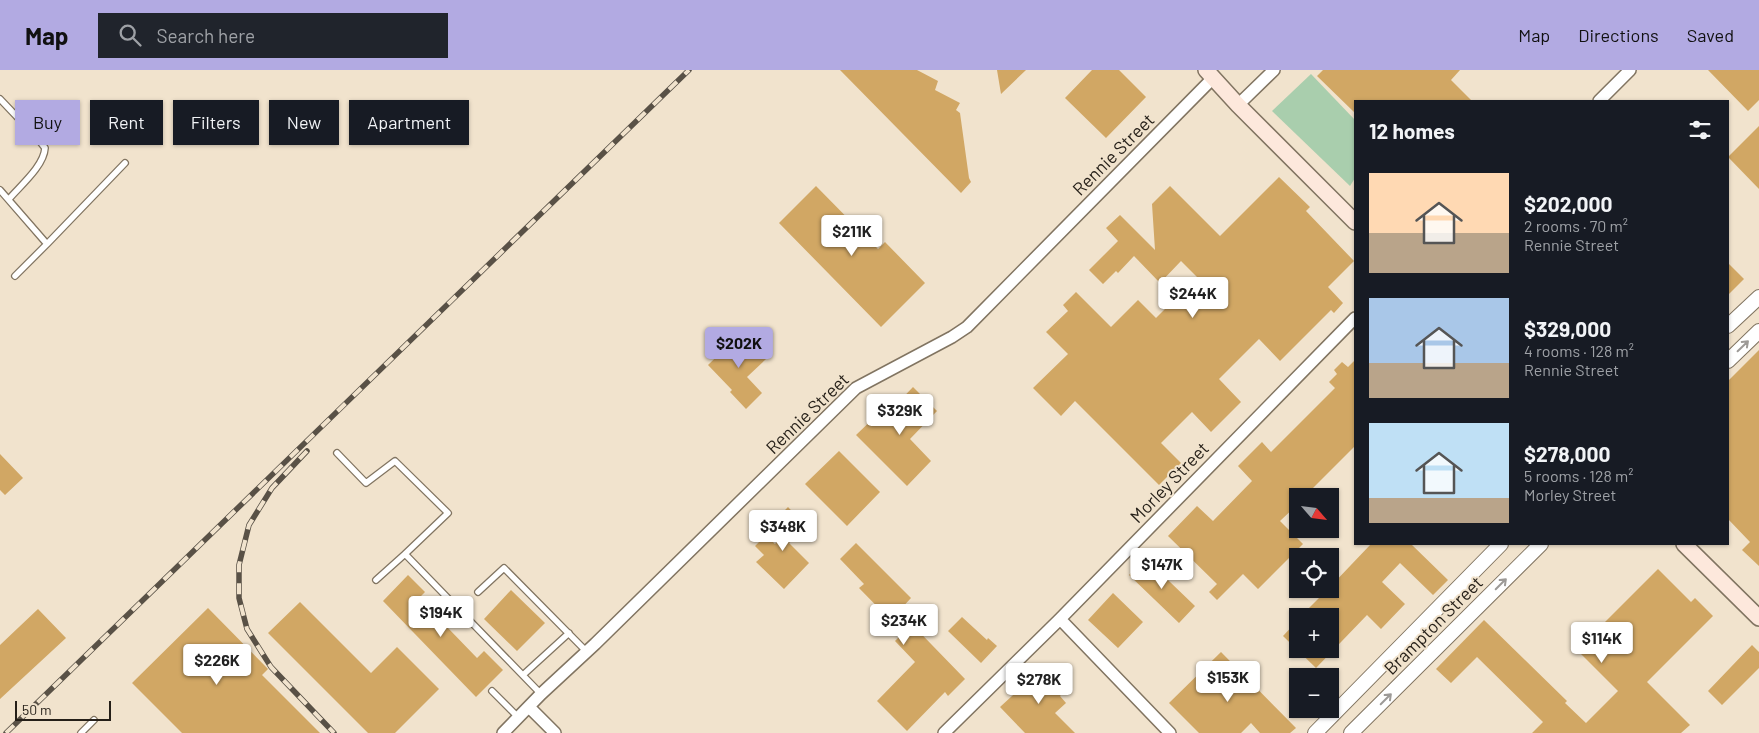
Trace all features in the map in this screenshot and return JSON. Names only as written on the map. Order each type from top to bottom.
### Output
[{"type":"main road","points":[[1210,74],[1238,105],[1354,221]]},
{"type":"main road","points":[[1685,545],[1759,618]]},
{"type":"street","points":[[1238,105],[1274,70]]},
{"type":"street","points":[[1600,100],[1630,70]]},
{"type":"street","name":"Rennie Street","points":[[504,733],[856,388],[952,337],[967,326],[1210,74]]},
{"type":"street","points":[[1729,325],[1759,297]]},
{"type":"street","name":"Morley Street","points":[[944,733],[1060,619],[1354,319]]},
{"type":"street","points":[[1729,360],[1759,331]]},
{"type":"street","name":"Brampton Street","points":[[1316,733],[1501,545]]},
{"type":"street","name":"Brampton Street","points":[[1351,733],[1540,545]]},
{"type":"street","points":[[1060,619],[1170,733]]},
{"type":"street","points":[[529,707],[555,733]]},
{"type":"lane","points":[[0,99],[45,148],[44,156],[37,167],[9,199]]},
{"type":"lane","points":[[15,276],[125,163]]},
{"type":"lane","points":[[0,190],[47,244]]},
{"type":"lane","points":[[338,453],[366,483],[396,460],[448,513],[376,580]]},
{"type":"lane","points":[[405,554],[542,694]]},
{"type":"lane","points":[[478,592],[504,568],[586,652]]},
{"type":"lane","points":[[523,675],[568,633]]},
{"type":"lane","points":[[492,691],[518,718]]},
{"type":"lane","points":[[81,733],[94,720]]},
{"type":"green space","points":[[1311,74],[1354,119],[1354,180],[1350,186],[1272,111]]},
{"type":"building","points":[[840,70],[917,70],[938,81],[935,90],[960,103],[956,110],[960,113],[971,182],[961,193]]},
{"type":"building","points":[[997,70],[1026,70],[1001,94]]},
{"type":"building","points":[[1092,70],[1119,70],[1146,97],[1106,138],[1065,98]]},
{"type":"building","points":[[1323,70],[1460,70],[1451,80],[1471,100],[1354,100],[1354,112],[1317,76]]},
{"type":"building","points":[[1708,70],[1759,70],[1759,100],[1748,111]]},
{"type":"building","points":[[1759,126],[1759,189],[1729,158]]},
{"type":"building","points":[[1279,177],[1310,207],[1306,211],[1354,261],[1328,287],[1343,303],[1334,313],[1331,310],[1280,361],[1259,339],[1219,379],[1241,402],[1211,432],[1192,412],[1161,443],[1181,463],[1159,485],[1075,401],[1061,416],[1033,388],[1068,354],[1046,332],[1068,311],[1063,305],[1076,292],[1111,327],[1138,300],[1156,318],[1197,277],[1181,261],[1160,283],[1134,256],[1118,273],[1116,271],[1103,284],[1089,270],[1118,241],[1106,228],[1120,215],[1155,250],[1152,204],[1170,186],[1220,236]]},
{"type":"building","points":[[816,186],[878,249],[885,242],[925,283],[881,327],[779,223]]},
{"type":"building","points":[[1729,264],[1744,279],[1729,294]]},
{"type":"building","points":[[741,333],[766,359],[747,377],[762,393],[746,409],[730,392],[732,390],[708,365]]},
{"type":"building","points":[[1759,350],[1759,566],[1742,550],[1750,542],[1729,520],[1729,380]]},
{"type":"building","points":[[1354,361],[1354,447],[1313,488],[1289,488],[1289,512],[1280,521],[1289,530],[1289,538],[1297,538],[1303,544],[1299,548],[1289,548],[1289,558],[1258,589],[1243,574],[1217,600],[1209,592],[1217,584],[1168,536],[1197,506],[1213,521],[1252,481],[1238,466],[1262,442],[1271,452],[1335,388],[1329,382],[1337,374],[1334,370],[1342,362],[1348,367]]},
{"type":"building","points":[[913,387],[937,411],[910,439],[931,461],[907,486],[856,435],[881,411],[886,415]]},
{"type":"building","points":[[839,451],[880,492],[847,526],[805,484]]},
{"type":"building","points":[[0,454],[23,478],[5,495],[0,490]]},
{"type":"building","points":[[788,507],[807,527],[789,543],[809,563],[784,589],[756,562],[764,555],[755,546],[766,535],[775,544],[789,529],[778,517]]},
{"type":"building","points":[[856,543],[911,598],[899,611],[965,679],[948,696],[945,692],[907,731],[877,701],[915,662],[895,641],[903,633],[859,588],[864,584],[840,559]]},
{"type":"building","points":[[1370,545],[1412,545],[1448,580],[1433,595],[1400,563],[1382,582],[1405,604],[1381,629],[1367,615],[1339,644],[1339,608],[1309,608],[1319,598],[1339,598],[1339,578]]},
{"type":"building","points":[[1145,558],[1195,606],[1179,623],[1129,575]]},
{"type":"building","points":[[1658,569],[1691,602],[1695,598],[1713,616],[1647,682],[1690,725],[1681,733],[1532,733],[1543,722],[1477,657],[1451,683],[1436,669],[1484,620],[1567,701],[1565,703],[1586,723],[1618,691],[1577,650]]},
{"type":"building","points":[[408,575],[425,592],[419,598],[477,658],[484,651],[503,670],[476,697],[383,601]]},
{"type":"building","points":[[511,590],[545,623],[517,651],[484,619]]},
{"type":"building","points":[[1113,593],[1143,622],[1118,648],[1088,620]]},
{"type":"building","points":[[300,602],[371,673],[397,647],[439,689],[395,733],[368,733],[268,633]]},
{"type":"building","points":[[208,608],[268,669],[262,675],[320,733],[182,733],[132,683]]},
{"type":"building","points":[[38,609],[66,638],[0,699],[0,645]]},
{"type":"building","points":[[962,617],[987,640],[988,638],[997,646],[981,663],[948,631]]},
{"type":"building","points":[[1289,630],[1289,642],[1283,636]]},
{"type":"building","points":[[1752,645],[1759,652],[1759,668],[1722,705],[1708,691]]},
{"type":"building","points":[[1221,652],[1296,728],[1290,733],[1260,733],[1251,723],[1241,733],[1199,733],[1169,703]]},
{"type":"building","points":[[1306,658],[1326,658],[1316,668]]},
{"type":"building","points":[[1052,665],[1067,680],[1060,687],[1064,691],[1060,696],[1066,703],[1055,713],[1075,733],[1025,733],[1000,707],[1026,683],[1030,687]]},
{"type":"railway","points":[[6,733],[689,70]]},
{"type":"railway","points":[[307,451],[272,488],[249,525],[239,565],[239,598],[247,629],[271,667],[334,733]]}]
